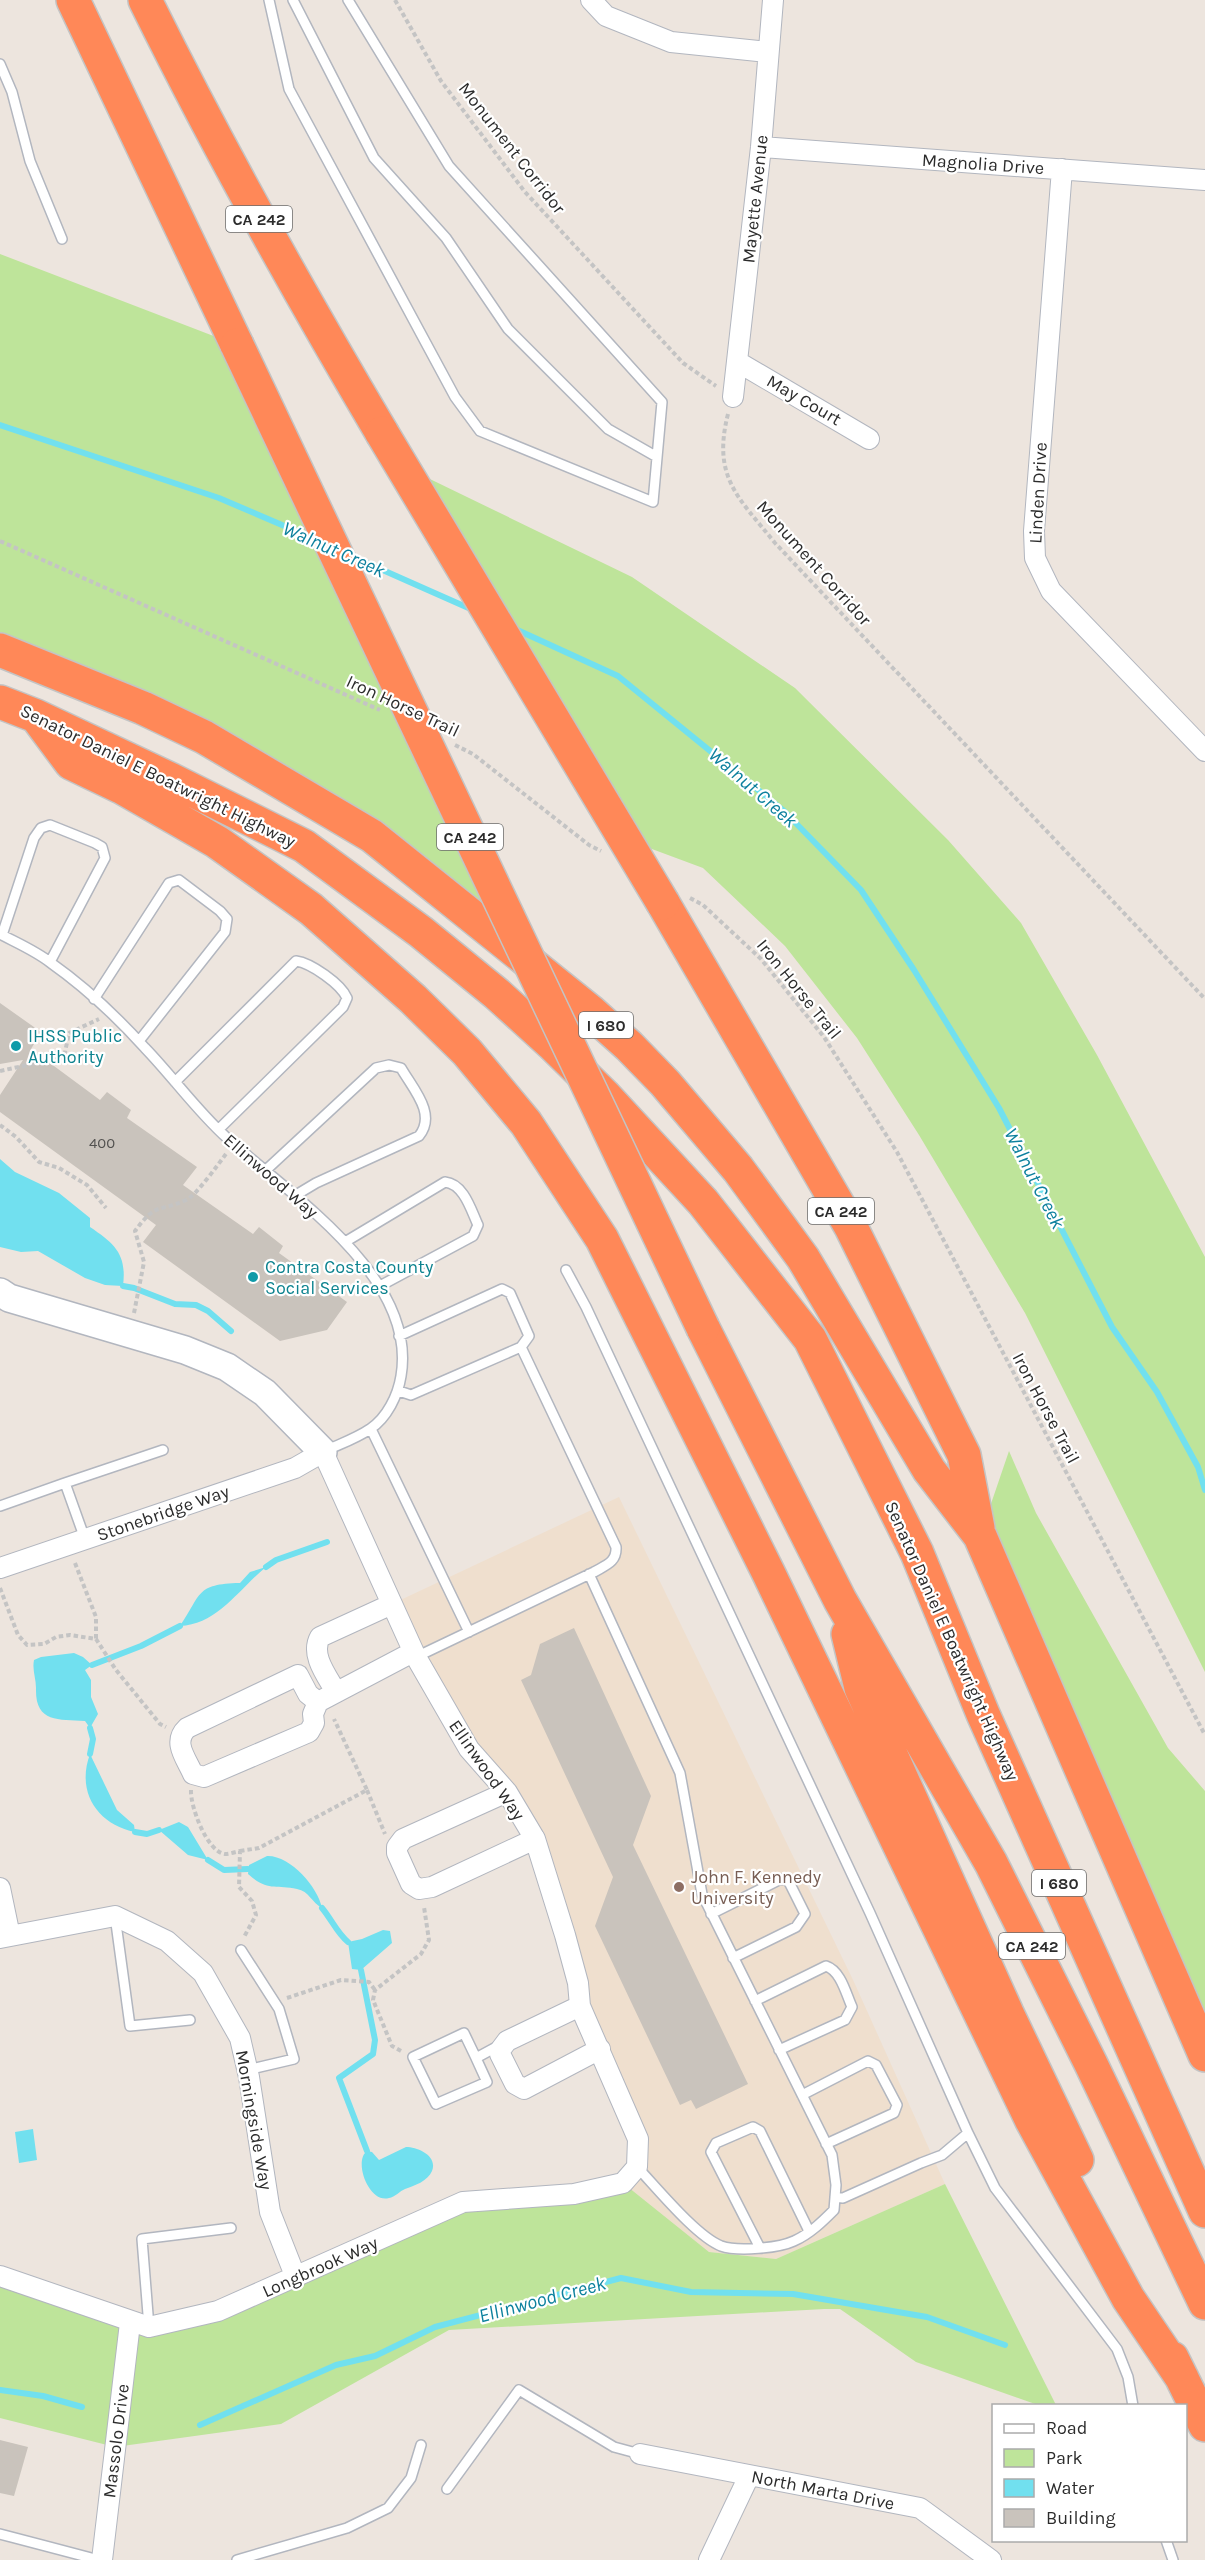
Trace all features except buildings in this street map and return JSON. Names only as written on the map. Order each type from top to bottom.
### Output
[{"type":"highway","name":"CA 242","points":[[73,0],[704,1328],[840,1600],[991,1863],[1096,2074],[1205,2303]]},
{"type":"highway","name":"CA 242","points":[[145,0],[209,129],[272,244],[382,433],[672,898],[850,1227],[964,1455],[980,1536]]},
{"type":"highway","name":"I 680","points":[[0,650],[143,708],[204,737],[372,836],[590,1011],[665,1083],[738,1169],[803,1258],[929,1470],[980,1536],[1205,2055]]},
{"type":"highway","name":"Senator Daniel E Boatwright Highway","points":[[0,702],[36,716],[172,780],[304,846],[421,932],[505,1001],[604,1095],[703,1202],[810,1339],[917,1553],[983,1714],[1205,2211]]},
{"type":"highway","points":[[36,716],[71,763],[121,787],[218,842],[311,909],[413,999],[467,1052],[526,1123],[602,1239],[769,1574],[1032,2121],[1128,2298],[1182,2378]]},
{"type":"highway","points":[[840,1600],[861,1688],[1007,2013],[1205,2426]]},
{"type":"street","points":[[591,0],[606,16],[670,42],[768,52]]},
{"type":"street","name":"Mayette Avenue","points":[[733,398],[773,0]]},
{"type":"street","name":"Magnolia Drive","points":[[760,147],[1205,180]]},
{"type":"street","name":"Linden Drive","points":[[1062,170],[1034,531],[1035,558],[1051,591],[1205,752]]},
{"type":"street","name":"May Court","points":[[738,362],[869,439]]},
{"type":"street","name":"Ellinwood Way","points":[[3,1300],[185,1350],[227,1367],[265,1393],[323,1452],[414,1655],[469,1749],[507,1792],[535,1839],[578,1983],[580,2006],[638,2139],[637,2167]]},
{"type":"street","name":"Stonebridge Way","points":[[0,1568],[295,1468],[323,1452]]},
{"type":"street","points":[[326,1698],[316,1644],[320,1637],[392,1604]]},
{"type":"street","points":[[326,1698],[308,1694],[298,1675],[187,1728],[180,1734],[178,1742],[193,1774],[204,1777],[309,1732],[314,1723],[313,1714],[326,1698],[414,1655]]},
{"type":"street","points":[[507,1792],[403,1839],[397,1847],[397,1854],[411,1884],[419,1889],[432,1887],[535,1839]]},
{"type":"street","points":[[0,1888],[5,1937],[115,1916]]},
{"type":"street","name":"Morningside Way","points":[[115,1916],[167,1941],[203,1973],[240,2038],[270,2212],[296,2278]]},
{"type":"street","points":[[580,2006],[507,2041],[500,2054],[514,2084],[524,2089],[600,2049]]},
{"type":"street","name":"Longbrook Way","points":[[139,2325],[218,2311],[463,2202],[574,2194],[623,2182],[637,2167]]},
{"type":"street","points":[[0,2276],[139,2325]]},
{"type":"street","name":"Massolo Drive","points":[[101,2560],[139,2325]]},
{"type":"street","name":"North Marta Drive","points":[[640,2454],[920,2508],[990,2560]]},
{"type":"street","points":[[709,2560],[748,2476]]},
{"type":"lane","points":[[269,0],[289,89],[455,397],[480,431],[653,502],[662,402],[449,166],[348,0]]},
{"type":"lane","points":[[293,0],[374,158],[446,238],[508,329],[608,429],[657,457]]},
{"type":"lane","points":[[0,64],[12,92],[30,161],[62,239]]},
{"type":"lane","points":[[1,934],[34,838],[41,828],[50,825],[95,843],[102,848],[105,858],[50,962]]},
{"type":"lane","points":[[94,999],[169,883],[179,880],[220,911],[227,919],[225,932],[139,1041]]},
{"type":"lane","name":"Ellinwood Way","points":[[1,934],[50,962],[111,1013],[234,1144],[296,1195],[354,1250],[378,1287],[398,1323],[403,1366],[399,1391],[384,1415],[371,1429],[323,1452]]},
{"type":"lane","points":[[176,1082],[296,961],[306,962],[344,990],[347,998],[343,1007],[219,1129]]},
{"type":"lane","points":[[266,1170],[376,1068],[388,1065],[401,1068],[427,1114],[426,1127],[419,1136],[316,1183],[296,1195]]},
{"type":"lane","points":[[345,1242],[445,1182],[453,1183],[461,1190],[478,1225],[473,1236],[378,1287]]},
{"type":"lane","points":[[566,1270],[586,1307],[870,1913],[968,2133],[996,2188],[1117,2349],[1128,2376],[1133,2404]]},
{"type":"lane","points":[[399,1336],[502,1289],[510,1293],[529,1336],[521,1347],[411,1395],[399,1391]]},
{"type":"lane","points":[[414,1655],[469,1632],[613,1562],[616,1547],[521,1347]]},
{"type":"lane","points":[[371,1429],[469,1632]]},
{"type":"lane","points":[[0,1506],[163,1450]]},
{"type":"lane","points":[[65,1483],[77,1542]]},
{"type":"lane","points":[[588,1574],[680,1773],[702,1894],[832,2156],[836,2185],[834,2210],[794,2242],[760,2248],[721,2246],[688,2222],[637,2167]]},
{"type":"lane","points":[[711,1914],[781,1879],[787,1880],[790,1884],[805,1914],[796,1926],[733,1958]]},
{"type":"lane","points":[[115,1916],[130,2026],[190,2020]]},
{"type":"lane","points":[[241,1950],[279,2009],[294,2059],[247,2070]]},
{"type":"lane","points":[[755,2001],[826,1966],[832,1968],[837,1975],[852,2007],[845,2020],[779,2050]]},
{"type":"lane","points":[[464,2032],[476,2058],[487,2082],[436,2104],[413,2058],[464,2032]]},
{"type":"lane","points":[[476,2058],[507,2041]]},
{"type":"lane","points":[[802,2095],[868,2061],[876,2065],[897,2105],[894,2113],[826,2144]]},
{"type":"lane","points":[[760,2248],[711,2152],[716,2143],[753,2127],[760,2131],[809,2231]]},
{"type":"lane","points":[[835,2197],[843,2198],[942,2155],[968,2133]]},
{"type":"lane","points":[[139,2325],[142,2239],[231,2228]]},
{"type":"lane","points":[[447,2489],[519,2390],[614,2447],[640,2454]]},
{"type":"lane","points":[[237,2560],[347,2528],[388,2508],[411,2478],[421,2445]]},
{"type":"lane","points":[[0,2534],[101,2560]]},
{"type":"lane","points":[[1166,2542],[1173,2560]]},
{"type":"path","name":"Monument Corridor","points":[[395,0],[441,81],[525,192],[683,363],[733,398],[727,417],[723,464],[736,495],[775,543],[1205,999]]},
{"type":"path","name":"Iron Horse Trail","points":[[0,541],[385,712]]},
{"type":"path","name":"Iron Horse Trail","points":[[454,744],[473,754],[535,800],[589,845],[609,855]]},
{"type":"path","name":"Iron Horse Trail","points":[[672,898],[703,905],[761,959],[824,1037],[897,1152],[1205,1735]]},
{"type":"path","points":[[0,1071],[64,1057],[69,1033],[111,1013]]},
{"type":"path","points":[[0,1125],[16,1137],[39,1162],[59,1168],[87,1185],[106,1208]]},
{"type":"path","points":[[138,1295],[144,1262],[135,1231],[148,1214],[159,1207],[188,1200],[234,1144]]},
{"type":"path","points":[[77,1542],[96,1617],[96,1640],[116,1670],[160,1724],[180,1734]]},
{"type":"path","points":[[0,1588],[18,1635],[27,1645],[44,1644],[56,1637],[70,1635],[96,1640]]},
{"type":"path","points":[[326,1698],[386,1834],[397,1847]]},
{"type":"path","points":[[193,1774],[190,1802],[211,1846],[224,1854],[260,1848],[367,1790]]},
{"type":"path","points":[[240,1851],[237,1880],[239,1887],[252,1901],[256,1915],[244,1933],[241,1950]]},
{"type":"path","points":[[413,2058],[392,2046],[373,2000],[375,1990],[421,1954],[429,1940],[419,1889]]},
{"type":"path","points":[[275,2002],[341,1980],[369,1982],[375,1990]]},
{"type":"shaded area","name":"John F. Kennedy University","points":[[619,1497],[854,1982],[945,2184],[776,2259],[709,2252],[623,2183],[638,2139],[580,2006],[535,1839],[469,1749],[392,1604]]},
{"type":"green space","points":[[0,254],[237,345],[525,952],[372,836],[0,650]]},
{"type":"green space","points":[[401,465],[632,577],[795,688],[948,840],[1021,923],[1097,1055],[1205,1257],[1205,1672],[1025,1313],[919,1135],[857,1038],[785,946],[703,868],[625,839]]},
{"type":"green space","points":[[1009,1451],[1036,1513],[1168,1748],[1205,1791],[1205,2055],[980,1536]]},
{"type":"green space","points":[[623,2183],[709,2252],[776,2259],[945,2184],[1055,2404],[1035,2404],[916,2362],[840,2309],[824,2309],[449,2330],[281,2424],[115,2447],[0,2418],[0,2276],[130,2323],[218,2311],[463,2202]]},
{"type":"water","points":[[0,1159],[15,1172],[59,1193],[90,1218],[90,1227],[112,1245],[121,1258],[123,1286],[105,1285],[85,1278],[38,1251],[21,1252],[0,1247]]},
{"type":"water","points":[[266,1567],[217,1612],[193,1624],[180,1626],[201,1593],[215,1586],[240,1583],[250,1572]]},
{"type":"water","points":[[74,1653],[92,1665],[85,1670],[91,1680],[91,1697],[98,1714],[90,1728],[85,1721],[50,1717],[39,1708],[37,1699],[34,1660]]},
{"type":"water","points":[[90,1754],[117,1810],[134,1825],[135,1832],[110,1822],[93,1804],[86,1781],[86,1768]]},
{"type":"water","points":[[179,1822],[188,1827],[208,1860],[188,1855],[159,1830]]},
{"type":"water","points":[[267,1856],[285,1861],[302,1874],[315,1891],[322,1908],[301,1890],[266,1885],[248,1874],[249,1865]]},
{"type":"water","points":[[383,1930],[390,1931],[392,1943],[361,1970],[352,1969],[348,1942]]},
{"type":"water","points":[[33,2129],[37,2160],[19,2163],[15,2132]]},
{"type":"water","points":[[406,2147],[426,2153],[430,2157],[433,2166],[430,2175],[420,2183],[391,2197],[382,2198],[375,2195],[365,2180],[363,2156],[367,2151],[372,2152],[379,2160]]},
{"type":"waterway","name":"Walnut Creek","points":[[0,425],[219,498],[317,540]]},
{"type":"waterway","name":"Walnut Creek","points":[[351,556],[473,610]]},
{"type":"waterway","name":"Walnut Creek","points":[[513,628],[618,676],[784,811],[861,890],[914,970],[999,1108],[1112,1327],[1157,1392],[1198,1467],[1205,1490]]},
{"type":"waterway","points":[[123,1286],[175,1304],[196,1305],[208,1311],[231,1331]]},
{"type":"waterway","points":[[266,1567],[276,1560],[327,1542]]},
{"type":"waterway","points":[[92,1665],[141,1646],[180,1626]]},
{"type":"waterway","points":[[90,1728],[93,1739],[90,1754]]},
{"type":"waterway","points":[[135,1832],[147,1834],[159,1830]]},
{"type":"waterway","points":[[208,1860],[224,1870],[248,1869]]},
{"type":"waterway","points":[[322,1908],[348,1942]]},
{"type":"waterway","points":[[361,1970],[375,2040],[373,2054],[339,2078],[367,2151]]},
{"type":"waterway","name":"Ellinwood Creek","points":[[200,2425],[336,2365],[375,2356],[435,2327],[621,2278],[691,2292],[793,2294],[927,2317],[1005,2345]]},
{"type":"waterway","name":"Ellinwood Creek","points":[[0,2390],[43,2396],[82,2407]]},
{"type":"place","name":"IHSS Public Authority","points":[[16,1046]]},
{"type":"place","name":"Contra Costa County Social Services","points":[[253,1277]]},
{"type":"place","name":"John F. Kennedy University","points":[[679,1887]]}]
